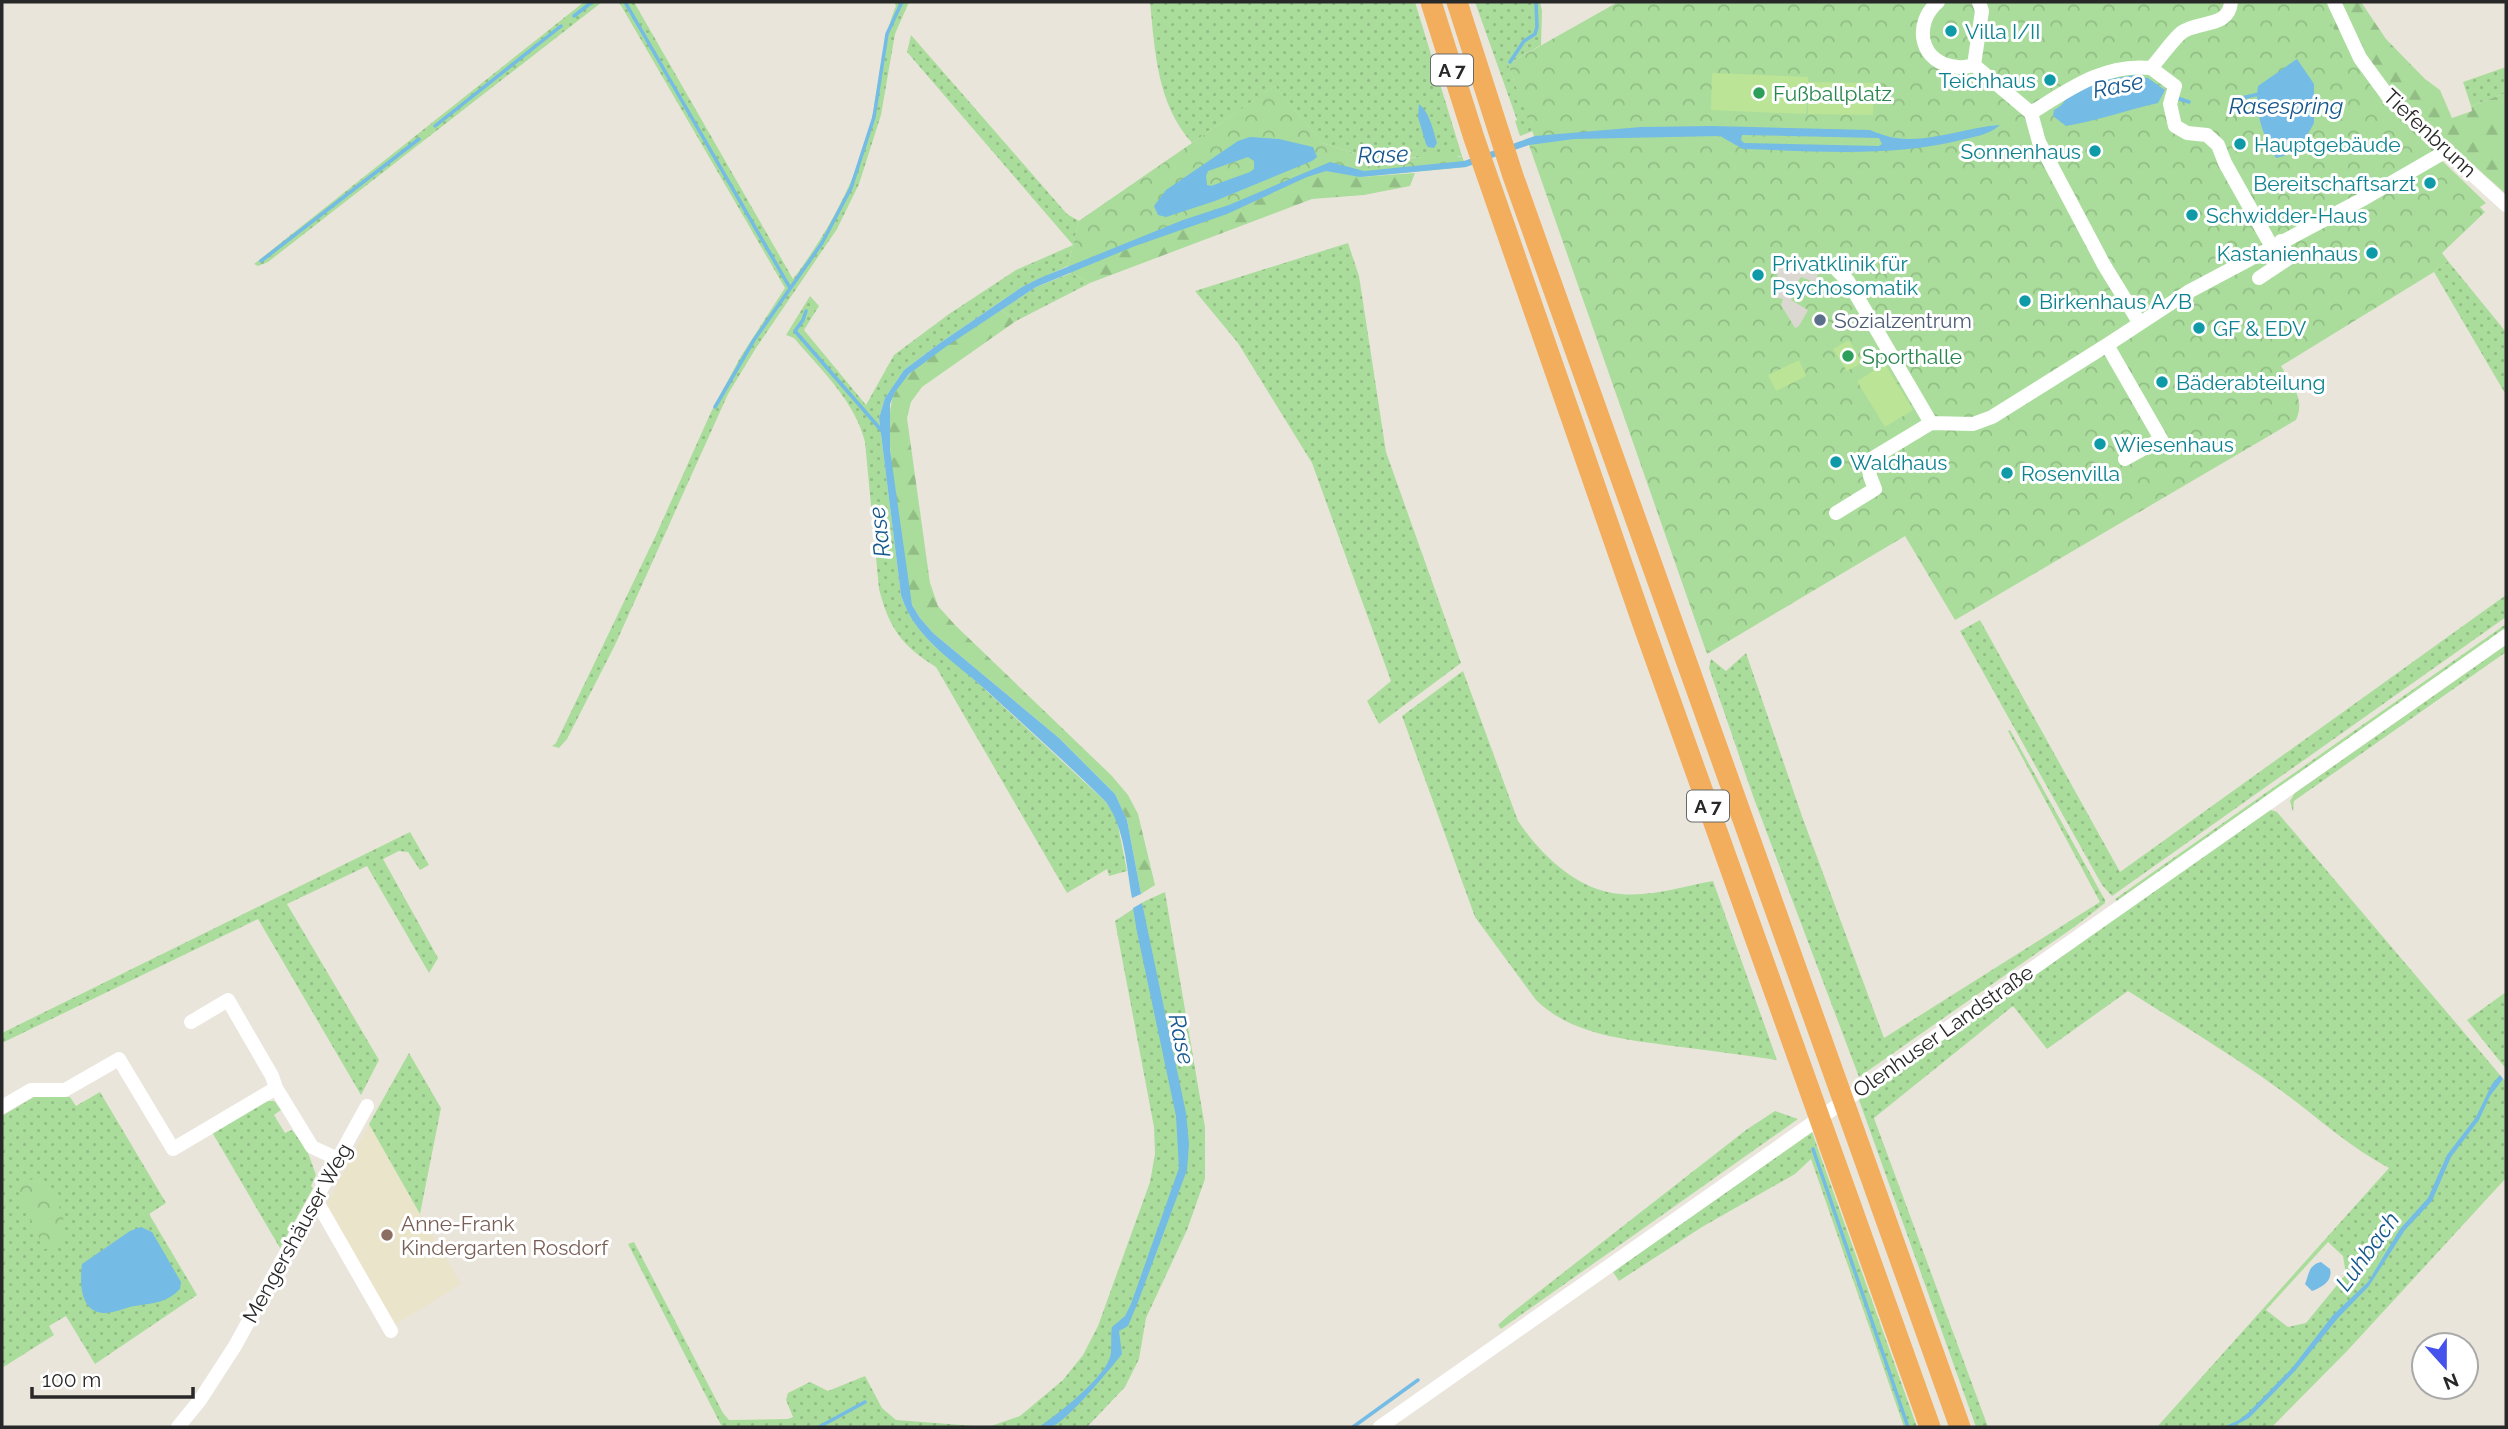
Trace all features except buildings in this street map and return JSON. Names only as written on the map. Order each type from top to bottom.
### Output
[{"type":"highway","name":"A 7","points":[[1431,2],[1489,184],[1644,627],[1930,1427]]},
{"type":"highway","name":"A 7","points":[[1457,2],[1513,176],[1960,1427]]},
{"type":"street","points":[[1938,2],[1928,12],[1924,21],[1922,41],[1928,51],[1948,65],[1974,65],[2031,113],[2039,142],[2104,265],[2139,322]]},
{"type":"street","points":[[1974,65],[1982,12],[1979,2]]},
{"type":"street","points":[[2151,68],[2182,32],[2221,19],[2229,11],[2231,2]]},
{"type":"street","name":"Tiefenbrunn","points":[[2334,2],[2360,58],[2379,86],[2506,205]]},
{"type":"street","points":[[2031,113],[2094,76],[2135,67],[2151,68],[2174,84],[2172,96],[2177,128],[2187,133],[2207,135],[2218,145],[2230,173],[2272,246],[2289,258],[2259,278]]},
{"type":"street","points":[[1836,513],[1875,489],[1868,461],[1931,423],[1967,425],[1983,421],[2206,281],[2353,205],[2448,150]]},
{"type":"street","points":[[2272,246],[2272,268]]},
{"type":"street","points":[[1837,270],[1848,281],[1931,423]]},
{"type":"street","points":[[2107,345],[2161,439],[2125,459]]},
{"type":"street","name":"Olenhuser Landstraße","points":[[1380,1427],[2506,636]]},
{"type":"street","points":[[191,1022],[228,1000],[312,1147],[338,1159]]},
{"type":"street","points":[[2,1107],[31,1090],[65,1090],[119,1059],[173,1149],[276,1088]]},
{"type":"street","name":"Mengershäuser Weg","points":[[178,1427],[200,1400],[235,1346],[367,1106]]},
{"type":"street","points":[[316,1200],[391,1331]]},
{"type":"shaded area","points":[[1780,257],[1821,263],[1817,277],[1819,284],[1801,277],[1794,287],[1797,289],[1791,300],[1808,310],[1795,328],[1781,305],[1783,299],[1774,297]]},
{"type":"shaded area","name":"Anne-Frank Kindergarten Rosdorf","points":[[369,1124],[461,1284],[393,1326],[325,1207]]},
{"type":"green space","points":[[584,2],[602,2],[268,262],[258,266],[254,264]]},
{"type":"green space","points":[[619,2],[634,2],[793,279],[828,227],[855,171],[873,115],[886,37],[896,6],[894,2],[909,2],[895,34],[881,115],[859,184],[837,229],[728,394],[615,645],[567,739],[559,748],[552,746],[556,743],[656,535],[711,412],[741,356],[785,288]]},
{"type":"green space","points":[[1150,2],[1415,2],[1462,156],[1374,159],[1322,143],[1275,86],[1192,143],[1171,112],[1165,94],[1156,58]]},
{"type":"green space","points":[[1475,2],[1540,2],[1541,45],[1508,64],[1533,131],[1520,136],[1515,121],[1517,120]]},
{"type":"green space","points":[[1618,2],[2321,2],[2336,33],[2372,87],[2415,134],[2486,203],[2480,207],[2485,212],[2442,253],[2448,261],[2434,272],[2281,366],[2298,398],[2299,412],[2296,420],[1955,620],[1905,536],[1707,654],[1529,145],[1534,136],[1508,64]]},
{"type":"green space","points":[[1988,2],[2361,2],[2386,39],[2425,79],[2440,90],[2452,118],[2472,111],[2471,106],[2506,93],[2506,194],[2449,143],[2394,170]]},
{"type":"green space","points":[[911,35],[1067,214],[1079,221],[1068,266],[1022,287],[904,370],[885,398],[879,418],[901,595],[910,615],[932,644],[1106,802],[1116,816],[1127,871],[1109,876],[1107,869],[1067,893],[936,667],[914,651],[892,625],[879,589],[865,442],[860,427],[836,387],[794,338],[786,335],[810,296],[819,306],[804,330],[866,405],[894,355],[949,314],[1016,270],[1073,245],[907,52]]},
{"type":"green space","points":[[2506,67],[2506,93],[2471,106],[2463,82]]},
{"type":"green space","name":"Fußballplatz","points":[[1712,73],[1808,77],[1808,82],[1874,83],[1873,115],[1808,114],[1808,89],[1806,114],[1711,110]]},
{"type":"green space","points":[[1275,86],[1322,143],[1360,177],[1415,173],[1410,186],[1364,195],[1312,199],[1090,283],[1071,273],[1079,221]]},
{"type":"green space","points":[[1275,86],[1322,143],[1374,159],[1406,159],[1453,153],[1462,156],[1466,167],[1360,177],[1326,171],[1227,214],[1135,246],[1071,273],[1068,266],[1079,221]]},
{"type":"green space","points":[[1348,243],[1359,276],[1386,452],[1461,663],[1379,724],[1367,701],[1391,681],[1312,463],[1238,343],[1195,291]]},
{"type":"green space","points":[[2448,261],[2506,332],[2506,395],[2434,272]]},
{"type":"green space","points":[[1071,273],[1090,283],[1016,321],[1001,310],[1036,287]]},
{"type":"green space","points":[[1001,310],[1016,321],[922,387],[911,402],[907,418],[930,583],[938,606],[955,625],[1112,776],[1128,795],[1138,814],[1155,885],[1141,894],[1127,820],[1115,794],[1059,738],[933,633],[912,605],[891,462],[889,432],[895,392],[903,380],[929,358]]},
{"type":"green space","name":"Sporthalle","points":[[1849,340],[1862,363],[1847,371],[1833,349]]},
{"type":"green space","points":[[1799,360],[1806,376],[1776,391],[1768,375]]},
{"type":"green space","points":[[1885,364],[1913,410],[1885,427],[1857,381]]},
{"type":"green space","points":[[2506,595],[2506,617],[2112,896],[2102,885],[1960,631],[1980,620],[2120,872]]},
{"type":"green space","points":[[2506,624],[2506,630],[2118,902],[2115,899]]},
{"type":"green space","points":[[2506,645],[2506,652],[2294,801],[2293,812],[2290,801],[2295,793]]},
{"type":"green space","points":[[1746,653],[1803,819],[1884,1038],[2100,902],[2008,731],[2010,730],[2105,900],[2105,903],[2077,925],[1859,1077],[1753,796],[1709,668],[1711,659],[1726,671]]},
{"type":"green space","points":[[1463,671],[1518,821],[1549,858],[1562,869],[1590,886],[1632,895],[1656,893],[1713,881],[1777,1060],[1604,1035],[1568,1022],[1536,1000],[1475,917],[1402,716]]},
{"type":"green space","points":[[2268,809],[2277,812],[2506,1082],[2506,1178],[2348,1350],[2272,1427],[2157,1427],[2389,1168],[2345,1140],[2240,1062],[2128,991],[2047,1049],[2013,1006],[1874,1118],[1988,1427],[1976,1427],[1859,1100]],"holes":[[[2328,1242],[2343,1256],[2346,1274],[2306,1323],[2288,1327],[2266,1310]]]},
{"type":"green space","points":[[410,832],[429,865],[420,870],[408,852],[399,851],[383,859],[438,958],[429,973],[367,866],[287,904],[379,1060],[361,1095],[258,919],[2,1043],[2,1033]]},
{"type":"green space","points":[[1165,892],[1205,1127],[1205,1179],[1187,1230],[1146,1318],[1139,1359],[1125,1387],[1087,1427],[988,1427],[1020,1416],[1063,1380],[1083,1355],[1098,1326],[1150,1182],[1155,1154],[1154,1127],[1115,921],[1145,901]]},
{"type":"green space","points":[[2506,992],[2506,1069],[2467,1020]]},
{"type":"green space","points":[[409,1053],[441,1108],[420,1214],[369,1124]]},
{"type":"green space","points":[[100,1092],[166,1203],[149,1214],[197,1295],[95,1364],[66,1316],[49,1326],[54,1335],[2,1368],[2,1116],[34,1097],[70,1097],[76,1106]]},
{"type":"green space","points":[[266,1101],[274,1101],[281,1110],[274,1115],[285,1133],[292,1130],[307,1150],[316,1175],[311,1186],[313,1188],[280,1248],[212,1132]]},
{"type":"green space","points":[[1775,1111],[1798,1119],[1501,1329],[1498,1325],[1509,1315],[1746,1130]]},
{"type":"green space","points":[[1812,1132],[1917,1427],[1904,1427],[1811,1159],[1795,1174],[1702,1227],[1619,1281],[1613,1272]]},
{"type":"green space","points":[[38,1176],[60,1208],[65,1227],[64,1247],[44,1249],[17,1187]]},
{"type":"green space","points":[[634,1242],[729,1420],[788,1419],[793,1417],[786,1400],[788,1393],[810,1382],[828,1391],[865,1376],[882,1408],[896,1420],[988,1427],[722,1427],[628,1244]]},
{"type":"water","name":"Rasespring","points":[[2297,59],[2314,84],[2314,123],[2304,141],[2305,151],[2295,154],[2291,151],[2276,158],[2261,123],[2257,105],[2258,86]]},
{"type":"water","points":[[2135,75],[2148,78],[2165,90],[2158,103],[2066,126],[2053,116],[2054,110],[2084,87]]},
{"type":"water","points":[[1419,104],[1426,112],[1432,127],[1437,143],[1434,148],[1426,144],[1418,117]]},
{"type":"water","points":[[2000,125],[1979,136],[1938,145],[1882,151],[1743,149],[1720,136],[1574,139],[1529,145],[1466,167],[1360,177],[1326,171],[1227,214],[1135,246],[1036,287],[909,374],[895,392],[890,404],[890,450],[912,605],[933,633],[1059,738],[1115,794],[1127,820],[1141,894],[1132,898],[1121,836],[1106,802],[986,690],[936,648],[915,624],[907,610],[901,595],[879,418],[885,398],[904,370],[1022,287],[1040,278],[1183,220],[1229,205],[1330,162],[1364,171],[1464,161],[1535,136],[1641,127],[1870,130],[1889,137],[1909,139],[1935,137]],"holes":[[[1742,135],[1879,138],[1882,144],[1879,146],[1744,143],[1741,140]]]},
{"type":"water","points":[[1250,137],[1279,139],[1313,147],[1317,157],[1215,201],[1166,217],[1158,215],[1154,206],[1166,190],[1238,141]],"holes":[[[1248,157],[1254,161],[1254,169],[1250,172],[1211,186],[1207,185],[1208,171]]]},
{"type":"water","points":[[1142,903],[1186,1113],[1189,1144],[1187,1170],[1128,1326],[1119,1331],[1122,1354],[1067,1416],[1051,1427],[1039,1427],[1088,1387],[1109,1360],[1112,1327],[1125,1316],[1131,1304],[1179,1168],[1176,1116],[1133,908]]},
{"type":"water","points":[[2500,1075],[2503,1079],[2490,1096],[2479,1120],[2451,1157],[2432,1201],[2405,1230],[2369,1286],[2338,1318],[2295,1371],[2249,1418],[2232,1427],[2224,1427],[2249,1412],[2292,1368],[2333,1315],[2368,1282],[2400,1229],[2428,1198],[2447,1155],[2476,1117],[2492,1084]]},
{"type":"water","points":[[141,1227],[152,1232],[181,1282],[180,1289],[159,1302],[111,1312],[95,1311],[89,1307],[83,1294],[82,1264],[130,1231]]},
{"type":"water","points":[[2321,1262],[2330,1269],[2330,1277],[2312,1291],[2305,1284],[2311,1268]]},
{"type":"waterway","points":[[574,16],[592,2]]},
{"type":"waterway","points":[[625,2],[790,288]]},
{"type":"waterway","points":[[715,407],[754,340],[822,243],[851,188],[874,117],[887,34],[902,2]]},
{"type":"waterway","points":[[1510,62],[1524,41],[1535,34],[1536,2]]},
{"type":"waterway","points":[[435,126],[561,26]]},
{"type":"waterway","name":"Rase","points":[[2242,98],[2259,94]]},
{"type":"waterway","name":"Rase","points":[[2174,97],[2189,102]]},
{"type":"waterway","points":[[261,261],[419,139]]},
{"type":"waterway","points":[[806,311],[795,331],[882,431]]},
{"type":"waterway","points":[[1813,1149],[1908,1427]]},
{"type":"waterway","points":[[1353,1427],[1418,1380]]},
{"type":"waterway","points":[[819,1427],[865,1402]]},
{"type":"place","name":"Villa I/II","points":[[1951,31]]},
{"type":"place","name":"Teichhaus","points":[[2050,80]]},
{"type":"place","name":"Fußballplatz","points":[[1759,93]]},
{"type":"place","name":"Hauptgebäude","points":[[2240,144]]},
{"type":"place","name":"Sonnenhaus","points":[[2095,151]]},
{"type":"place","name":"Bereitschaftsarzt","points":[[2430,183]]},
{"type":"place","name":"Schwidder-Haus","points":[[2192,215]]},
{"type":"place","name":"Kastanienhaus","points":[[2372,253]]},
{"type":"place","name":"Privatklinik für Psychosomatik","points":[[1758,275]]},
{"type":"place","name":"Birkenhaus A/B","points":[[2025,301]]},
{"type":"place","name":"Sozialzentrum","points":[[1820,320]]},
{"type":"place","name":"GF & EDV","points":[[2199,328]]},
{"type":"place","name":"Sporthalle","points":[[1848,356]]},
{"type":"place","name":"Bäderabteilung","points":[[2162,382]]},
{"type":"place","name":"Wiesenhaus","points":[[2100,444]]},
{"type":"place","name":"Waldhaus","points":[[1836,462]]},
{"type":"place","name":"Rosenvilla","points":[[2007,473]]},
{"type":"place","name":"Anne-Frank Kindergarten Rosdorf","points":[[387,1235]]},
{"type":"water label","name":"Luhbach","points":[[2367,1251]]}]
